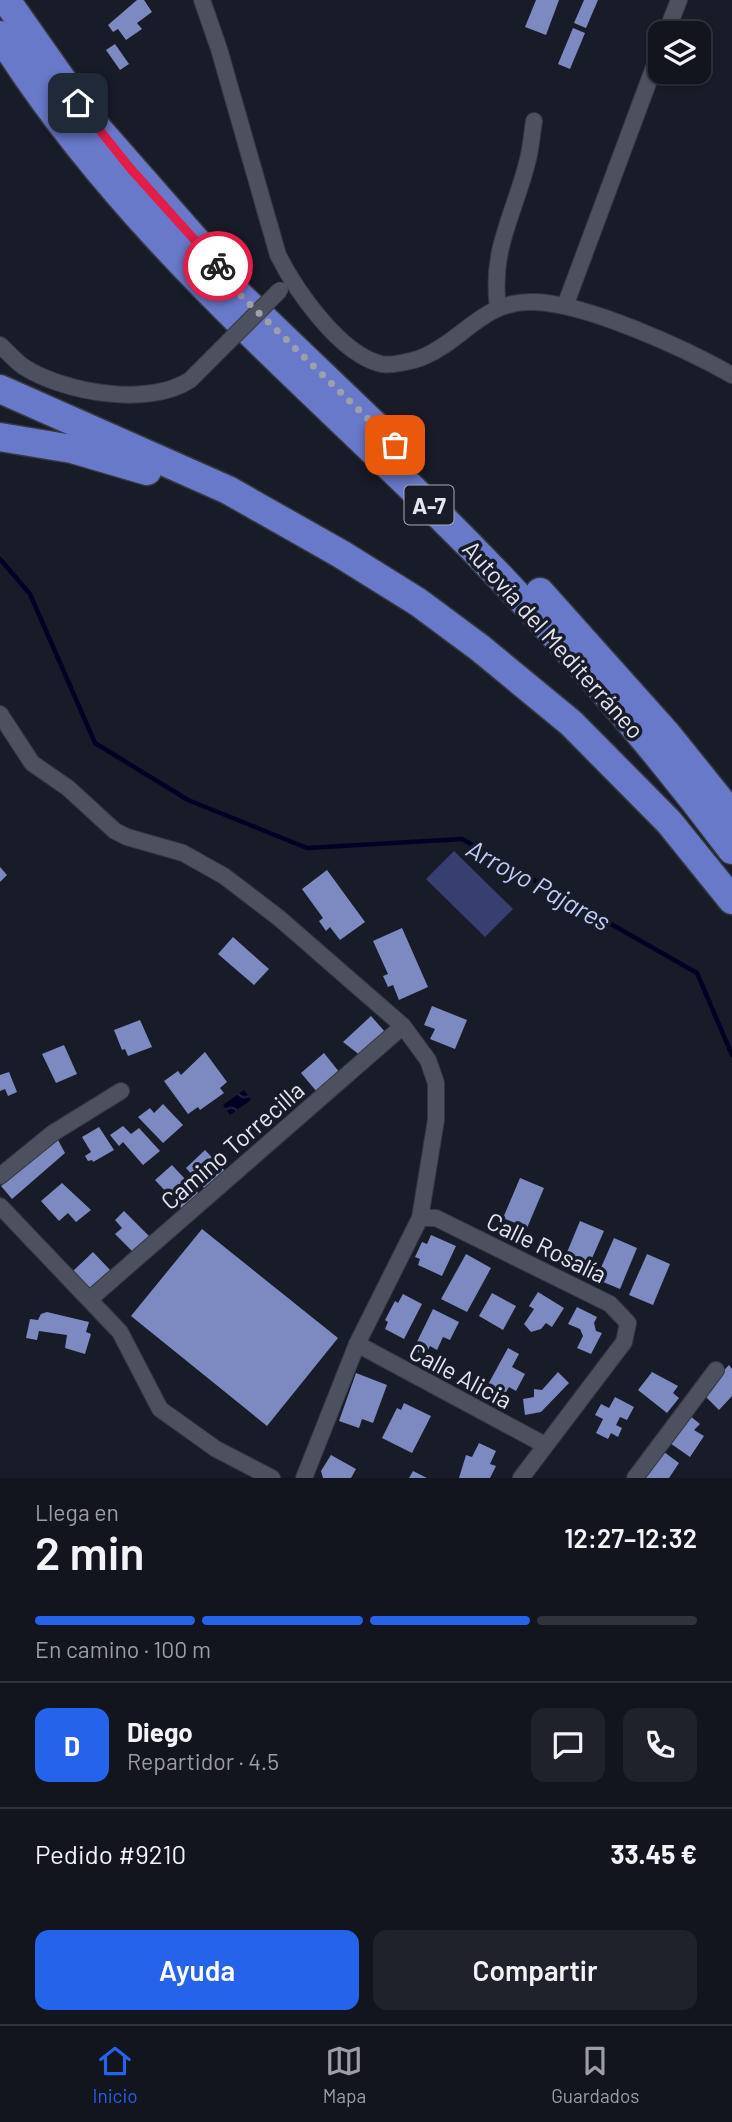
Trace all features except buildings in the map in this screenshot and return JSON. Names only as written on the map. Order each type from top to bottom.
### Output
[{"type":"highway","points":[[6,0],[91,121],[210,254],[233,288]]},
{"type":"highway","name":"Autovía del Mediterráneo","points":[[0,34],[61,121],[108,178],[131,211],[209,293],[424,500],[534,612],[633,725],[732,850]]},
{"type":"highway","points":[[108,178],[139,202],[233,288],[485,533],[579,632],[732,815]]},
{"type":"highway","name":"Autovía del Mediterráneo","points":[[0,389],[228,490],[341,554],[418,602],[490,656],[581,733],[669,822],[732,900]]},
{"type":"highway","points":[[0,437],[72,449],[126,463],[223,500],[265,512]]},
{"type":"highway","points":[[666,733],[694,752],[732,793]]},
{"type":"street","points":[[202,0],[219,49],[286,286],[358,355],[383,365],[423,357],[481,315],[498,308],[532,301],[565,306],[690,351],[732,376]]},
{"type":"street","points":[[671,21],[679,0]]},
{"type":"street","points":[[565,306],[648,83]]},
{"type":"street","points":[[498,308],[494,280],[496,256],[528,159],[534,121]]},
{"type":"street","points":[[0,345],[24,367],[68,385],[131,397],[179,387],[190,380],[286,286]]},
{"type":"street","points":[[0,713],[32,763],[68,788],[115,831],[183,853],[224,876],[279,918],[403,1026],[428,1059],[436,1083],[436,1120],[420,1218],[357,1345],[304,1478]]},
{"type":"street","name":"Camino Torrecilla","points":[[90,1299],[403,1026]]},
{"type":"street","points":[[0,1176],[53,1133],[121,1091]]},
{"type":"street","points":[[0,1206],[120,1332],[160,1409],[216,1449],[272,1478]]},
{"type":"street","name":"Calle Rosalía","points":[[420,1218],[436,1218],[610,1304],[628,1323],[624,1342],[521,1478]]},
{"type":"street","name":"Calle Alicia","points":[[357,1345],[545,1445]]},
{"type":"street","points":[[635,1478],[716,1370]]},
{"type":"shaded area","points":[[454,851],[513,909],[485,937],[426,879]]},
{"type":"water","points":[[244,1090],[251,1100],[230,1115],[223,1105]]},
{"type":"waterway","name":"Arroyo Pajares","points":[[0,559],[30,594],[95,743],[188,800],[307,848],[462,839],[697,973],[732,1055]]},
{"type":"way so far","points":[[218,266],[233,288],[395,445]]},
{"type":"route","points":[[78,103],[130,168],[218,266]]}]
